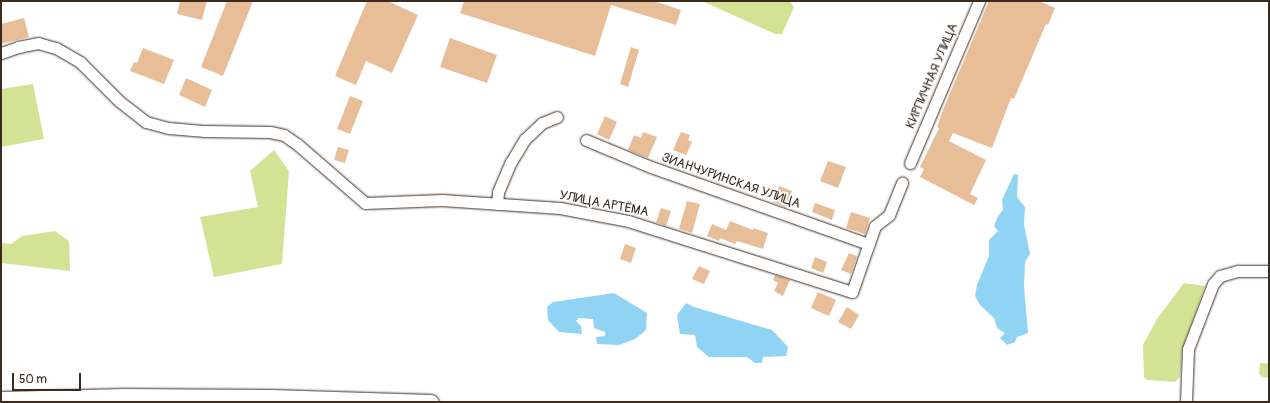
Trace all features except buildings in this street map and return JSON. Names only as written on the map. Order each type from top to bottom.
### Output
[{"type":"main road","points":[[1,399],[124,396],[431,402]]},
{"type":"street","name":"КИРПИЧНАЯ УЛИЦА","points":[[910,163],[979,1]]},
{"type":"street","name":"УЛИЦА АРТЁМА","points":[[1,53],[18,46],[38,43],[56,48],[80,62],[119,101],[146,122],[169,128],[205,131],[270,132],[284,135],[297,144],[365,204],[442,200],[560,208],[628,221],[852,292],[869,244]]},
{"type":"street","points":[[496,204],[498,192],[510,162],[525,139],[542,123],[557,117]]},
{"type":"street","name":"ЗИАНЧУРИНСКАЯ УЛИЦА","points":[[586,140],[658,170],[869,244]]},
{"type":"street","points":[[869,244],[876,226],[889,215],[902,182]]},
{"type":"street","points":[[1186,402],[1188,349],[1213,284],[1220,276],[1238,270],[1269,271]]},
{"type":"green space","points":[[702,1],[790,1],[794,7],[782,34],[775,34]]},
{"type":"green space","points":[[33,84],[44,139],[1,147],[1,89]]},
{"type":"green space","points":[[274,150],[289,171],[282,264],[214,277],[200,217],[258,207],[250,171]]},
{"type":"green space","points":[[55,231],[69,241],[70,271],[1,263],[1,243],[11,244],[22,236]]},
{"type":"green space","points":[[1184,283],[1205,286],[1182,350],[1180,377],[1175,382],[1147,380],[1144,378],[1143,345],[1157,319]]},
{"type":"green space","points":[[1260,363],[1269,363],[1269,378],[1262,377],[1259,374]]},
{"type":"water","points":[[1014,174],[1018,175],[1017,197],[1025,207],[1024,225],[1030,254],[1025,262],[1024,287],[1028,333],[1017,337],[1015,342],[1007,345],[1000,338],[1005,333],[997,328],[994,318],[980,305],[975,296],[977,285],[989,256],[989,240],[998,231],[994,226],[998,216],[1003,210],[1002,200]]},
{"type":"water","points":[[614,293],[647,313],[646,330],[635,339],[619,345],[597,344],[596,337],[605,336],[605,332],[594,328],[593,319],[579,318],[576,321],[581,326],[582,334],[559,332],[548,320],[547,307],[553,302]]},
{"type":"water","points":[[686,303],[694,307],[772,330],[788,347],[786,356],[763,357],[762,363],[755,363],[747,357],[709,357],[697,347],[695,335],[680,334],[677,315]]}]
